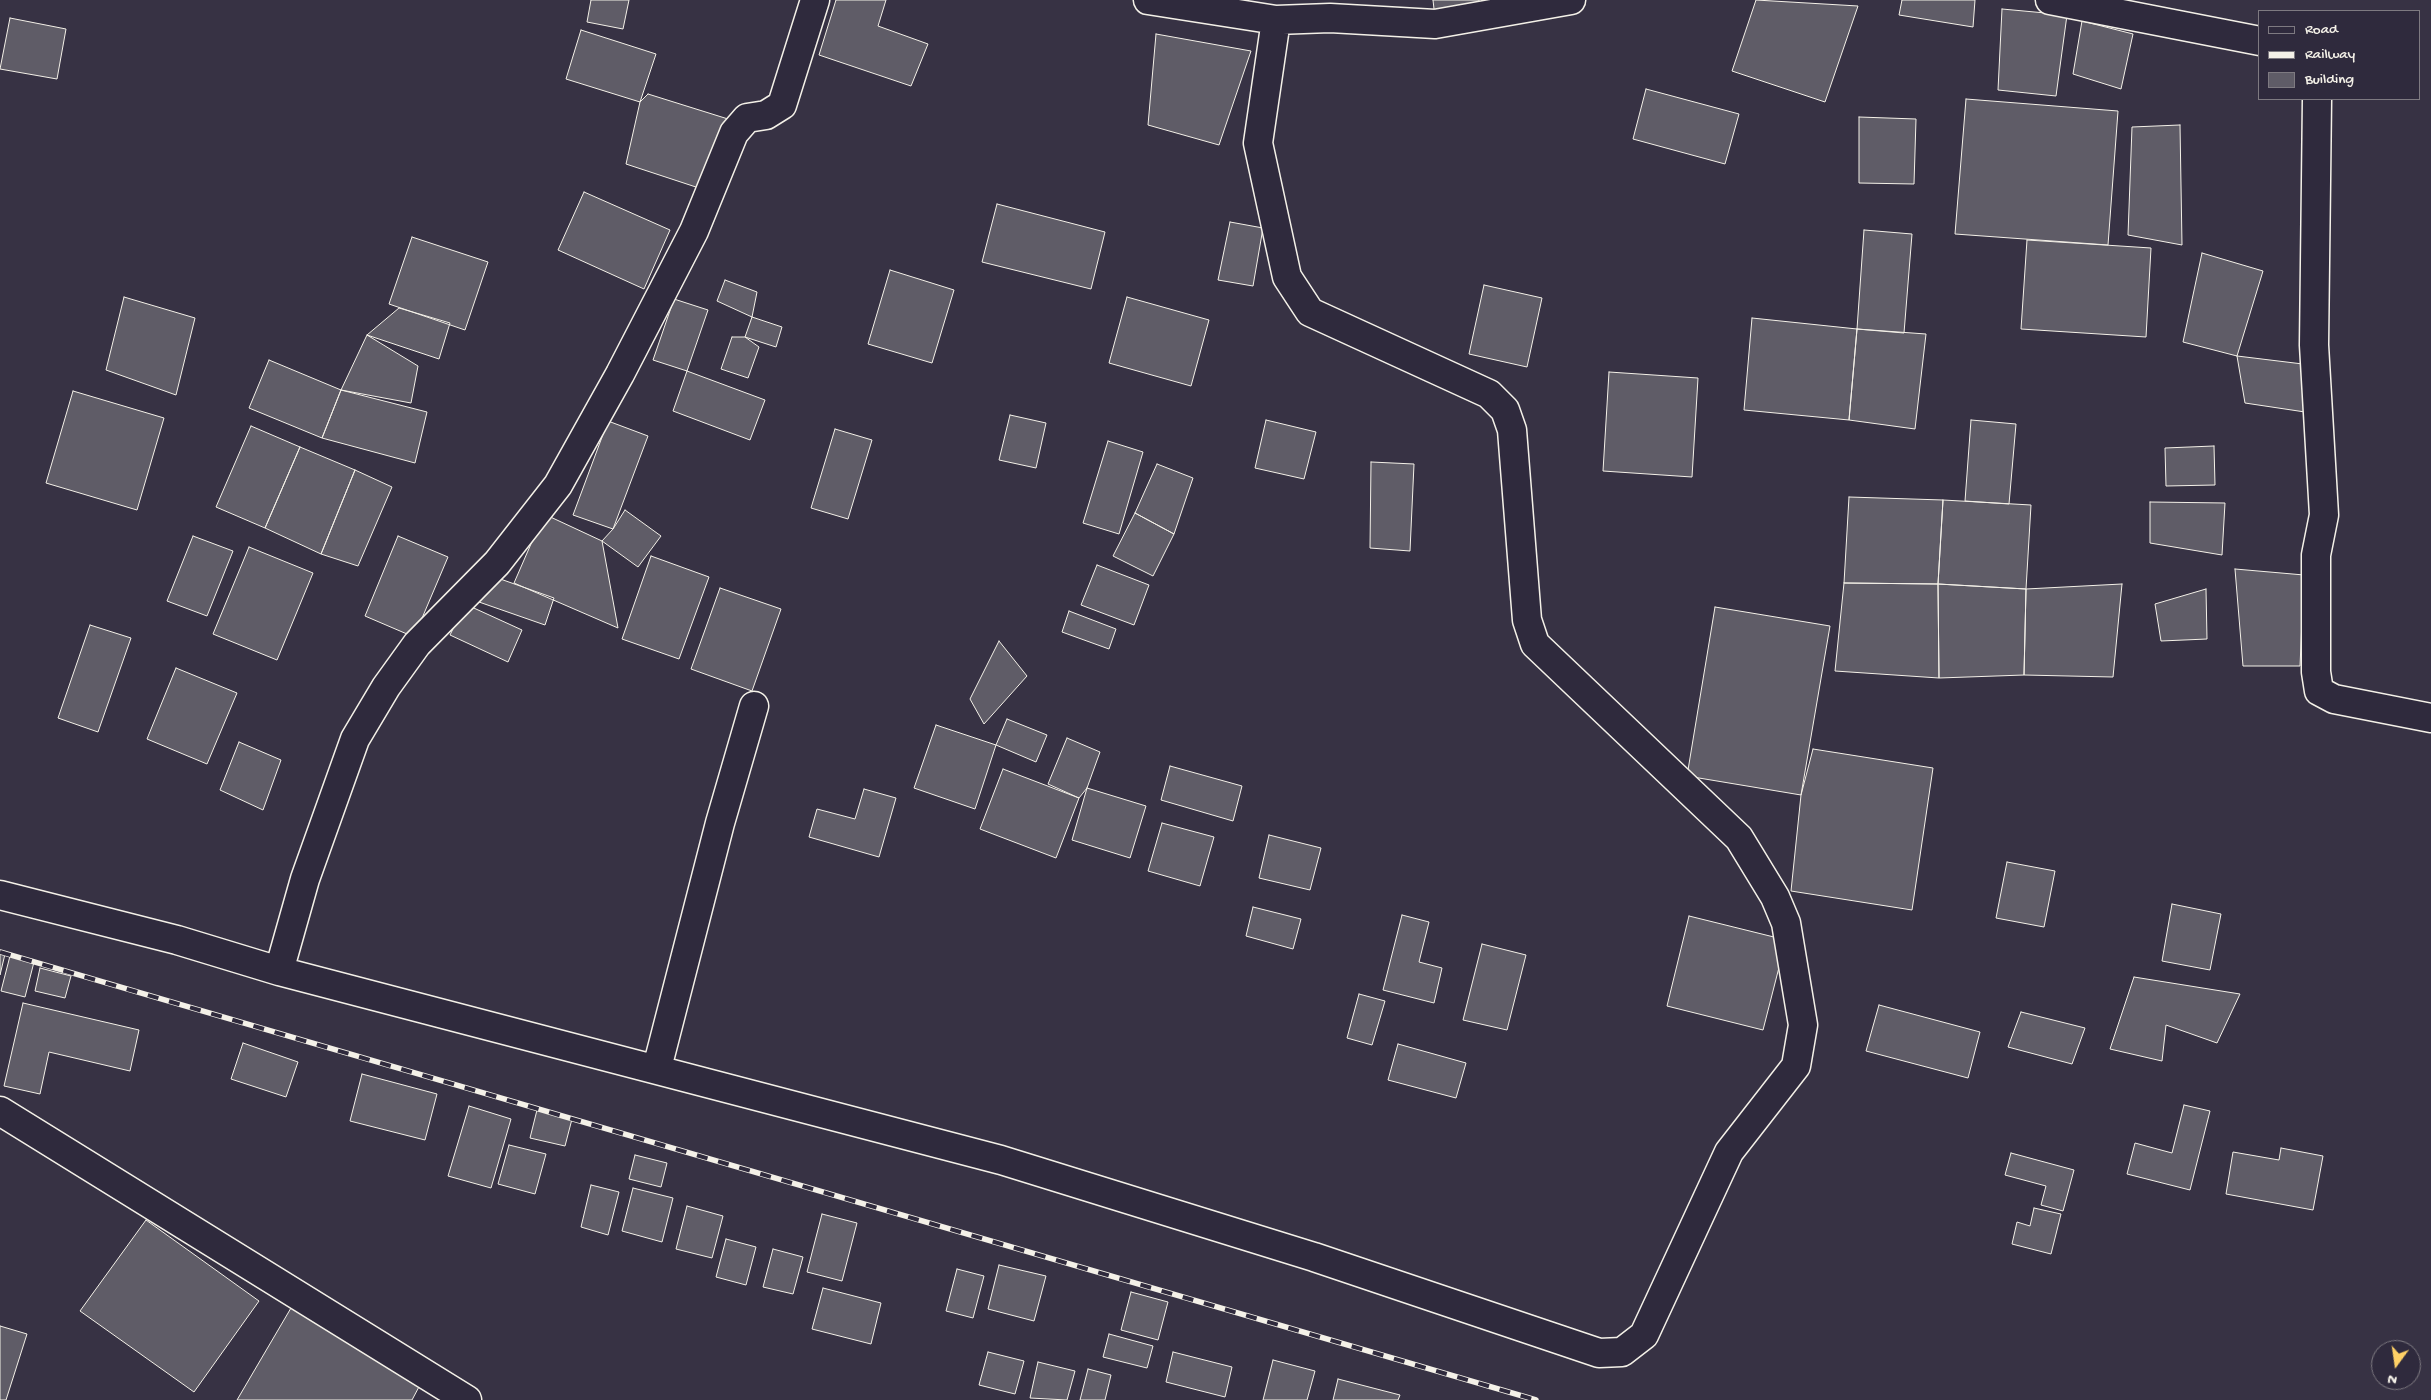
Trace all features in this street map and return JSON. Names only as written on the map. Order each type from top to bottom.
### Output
[{"type":"street","points":[[279,971],[305,879],[354,739],[386,687],[417,644],[497,563],[558,485],[620,374],[694,231],[734,133],[747,118],[766,115],[782,105],[815,0]]},
{"type":"street","points":[[1148,0],[1276,20],[1330,18],[1435,24],[1571,0]]},
{"type":"street","points":[[2050,0],[2258,41]]},
{"type":"street","points":[[0,894],[177,940],[279,971],[657,1068],[1001,1160],[1314,1257],[1598,1353],[1622,1352],[1644,1336],[1729,1152],[1796,1066],[1803,1025],[1786,923],[1775,897],[1739,838],[1535,644],[1527,620],[1512,430],[1505,410],[1489,394],[1310,312],[1287,277],[1258,143],[1276,20]]},
{"type":"street","points":[[2317,100],[2314,345],[2324,515],[2316,555],[2316,672],[2319,692],[2334,699],[2431,718]]},
{"type":"street","points":[[657,1068],[720,823],[754,706]]},
{"type":"street","points":[[0,1111],[453,1396]]},
{"type":"building","points":[[591,0],[629,0],[623,29],[587,22]]},
{"type":"building","points":[[836,0],[886,0],[878,26],[928,44],[911,86],[819,55]]},
{"type":"building","points":[[1433,0],[1479,0],[1480,12],[1435,18]]},
{"type":"building","points":[[1756,0],[1858,6],[1825,102],[1732,71]]},
{"type":"building","points":[[1902,0],[1975,0],[1973,27],[1899,15]]},
{"type":"building","points":[[2002,9],[2067,15],[2056,96],[1998,90]]},
{"type":"building","points":[[10,18],[66,29],[57,79],[0,69]]},
{"type":"building","points":[[2082,21],[2133,34],[2121,89],[2073,74]]},
{"type":"building","points":[[581,30],[656,54],[640,102],[566,79]]},
{"type":"building","points":[[1156,34],[1251,51],[1219,145],[1148,125]]},
{"type":"building","points":[[1646,89],[1739,114],[1725,164],[1633,139]]},
{"type":"building","points":[[648,94],[728,119],[705,190],[626,164],[640,102]]},
{"type":"building","points":[[1966,99],[2118,111],[2108,245],[1955,234]]},
{"type":"building","points":[[1859,117],[1916,119],[1914,184],[1859,183]]},
{"type":"building","points":[[2180,125],[2182,245],[2128,235],[2132,127]]},
{"type":"building","points":[[584,192],[670,230],[644,289],[558,250]]},
{"type":"building","points":[[997,204],[1105,232],[1091,289],[982,262]]},
{"type":"building","points":[[1230,222],[1263,228],[1253,286],[1218,280]]},
{"type":"building","points":[[1864,230],[1912,234],[1904,333],[1857,329]]},
{"type":"building","points":[[412,237],[488,262],[465,330],[389,304]]},
{"type":"building","points":[[2027,240],[2151,248],[2146,337],[2021,329]]},
{"type":"building","points":[[2202,253],[2263,271],[2237,356],[2183,342]]},
{"type":"building","points":[[890,270],[954,290],[932,363],[868,344]]},
{"type":"building","points":[[725,280],[757,292],[752,317],[717,301]]},
{"type":"building","points":[[1484,285],[1542,298],[1527,367],[1469,354]]},
{"type":"building","points":[[124,297],[195,318],[176,395],[106,370]]},
{"type":"building","points":[[1127,297],[1209,320],[1191,386],[1109,363]]},
{"type":"building","points":[[674,299],[708,310],[687,371],[653,360]]},
{"type":"building","points":[[399,308],[450,323],[439,359],[367,335]]},
{"type":"building","points":[[752,317],[782,327],[776,347],[745,337]]},
{"type":"building","points":[[1752,318],[1857,329],[1849,420],[1744,410]]},
{"type":"building","points":[[1857,329],[1926,334],[1915,429],[1849,420]]},
{"type":"building","points":[[367,335],[418,366],[411,403],[341,390]]},
{"type":"building","points":[[732,337],[745,337],[759,347],[748,378],[721,369]]},
{"type":"building","points":[[2237,356],[2311,365],[2305,412],[2245,403]]},
{"type":"building","points":[[269,360],[341,390],[322,438],[249,408]]},
{"type":"building","points":[[687,371],[765,400],[750,440],[673,411]]},
{"type":"building","points":[[1609,372],[1698,378],[1692,477],[1603,471]]},
{"type":"building","points":[[341,390],[427,412],[415,463],[322,438]]},
{"type":"building","points":[[73,391],[164,418],[137,510],[46,483]]},
{"type":"building","points":[[1010,415],[1046,423],[1036,468],[999,460]]},
{"type":"building","points":[[1266,420],[1316,432],[1304,479],[1255,468]]},
{"type":"building","points":[[1971,420],[2016,424],[2009,504],[1965,501]]},
{"type":"building","points":[[608,421],[648,436],[613,529],[573,515]]},
{"type":"building","points":[[251,426],[300,447],[265,528],[216,507]]},
{"type":"building","points":[[835,429],[872,440],[848,519],[811,508]]},
{"type":"building","points":[[1108,441],[1143,452],[1119,534],[1083,523]]},
{"type":"building","points":[[2214,446],[2215,485],[2166,486],[2165,448]]},
{"type":"building","points":[[300,447],[355,470],[321,554],[265,528]]},
{"type":"building","points":[[1371,462],[1414,464],[1410,551],[1370,548]]},
{"type":"building","points":[[1157,464],[1193,478],[1174,534],[1135,513]]},
{"type":"building","points":[[355,470],[392,487],[358,566],[321,554]]},
{"type":"building","points":[[1849,497],[1943,500],[1938,584],[1844,583]]},
{"type":"building","points":[[1943,500],[2031,505],[2026,589],[1938,584]]},
{"type":"building","points":[[2150,502],[2225,503],[2222,555],[2150,543]]},
{"type":"building","points":[[625,510],[661,536],[638,567],[602,541],[613,529]]},
{"type":"building","points":[[1135,513],[1174,534],[1153,576],[1113,556]]},
{"type":"building","points":[[544,514],[602,541],[618,628],[514,583]]},
{"type":"building","points":[[193,536],[233,551],[207,616],[167,601]]},
{"type":"building","points":[[398,536],[448,557],[414,637],[365,616]]},
{"type":"building","points":[[249,547],[313,573],[277,660],[213,634]]},
{"type":"building","points":[[651,556],[709,577],[679,659],[622,639]]},
{"type":"building","points":[[1097,565],[1149,585],[1134,625],[1081,605]]},
{"type":"building","points":[[2235,569],[2304,575],[2300,666],[2243,666]]},
{"type":"building","points":[[489,575],[554,598],[545,625],[479,602]]},
{"type":"building","points":[[1844,583],[1938,584],[1939,678],[1835,671]]},
{"type":"building","points":[[1938,584],[2026,589],[2024,675],[1939,678]]},
{"type":"building","points":[[2122,584],[2113,677],[2024,675],[2026,589]]},
{"type":"building","points":[[720,588],[781,609],[752,691],[691,669]]},
{"type":"building","points":[[2206,589],[2207,639],[2161,641],[2155,604]]},
{"type":"building","points":[[465,604],[522,630],[508,662],[450,635]]},
{"type":"building","points":[[1715,607],[1830,626],[1801,795],[1687,776]]},
{"type":"building","points":[[1069,611],[1116,629],[1109,649],[1062,632]]},
{"type":"building","points":[[90,625],[131,638],[98,732],[58,718]]},
{"type":"building","points":[[999,641],[1027,676],[984,724],[970,699]]},
{"type":"building","points":[[176,668],[237,693],[207,764],[147,739]]},
{"type":"building","points":[[1007,719],[1047,735],[1036,762],[996,745]]},
{"type":"building","points":[[936,725],[996,745],[975,809],[914,788]]},
{"type":"building","points":[[1067,738],[1100,752],[1087,788],[1079,798],[1048,784]]},
{"type":"building","points":[[239,742],[281,760],[263,810],[220,790]]},
{"type":"building","points":[[1813,749],[1933,768],[1912,910],[1791,891],[1801,795]]},
{"type":"building","points":[[1170,766],[1242,786],[1233,821],[1161,800]]},
{"type":"building","points":[[1003,769],[1079,798],[1056,858],[980,829]]},
{"type":"building","points":[[1087,788],[1146,806],[1130,858],[1072,840]]},
{"type":"building","points":[[864,789],[896,798],[879,857],[809,837],[817,809],[855,819]]},
{"type":"building","points":[[1162,823],[1214,837],[1200,886],[1148,871]]},
{"type":"building","points":[[1269,835],[1321,848],[1310,890],[1259,878]]},
{"type":"building","points":[[2007,862],[2055,871],[2044,927],[1996,918]]},
{"type":"building","points":[[2172,904],[2221,914],[2210,970],[2162,961]]},
{"type":"building","points":[[1253,907],[1301,919],[1293,949],[1246,936]]},
{"type":"building","points":[[1402,915],[1429,922],[1419,962],[1442,968],[1434,1003],[1383,990]]},
{"type":"building","points":[[1689,916],[1786,940],[1763,1030],[1667,1006]]},
{"type":"building","points":[[1482,944],[1526,955],[1507,1030],[1463,1020]]},
{"type":"building","points":[[0,953],[5,954],[0,975]]},
{"type":"building","points":[[10,956],[34,962],[25,997],[1,991]]},
{"type":"building","points":[[40,968],[71,976],[65,998],[35,991]]},
{"type":"building","points":[[2134,977],[2240,994],[2217,1043],[2166,1025],[2162,1061],[2110,1049]]},
{"type":"building","points":[[1359,994],[1385,1001],[1372,1045],[1347,1038]]},
{"type":"building","points":[[23,1003],[139,1030],[130,1071],[49,1052],[40,1094],[4,1086]]},
{"type":"building","points":[[1879,1005],[1980,1032],[1968,1078],[1866,1051]]},
{"type":"building","points":[[2021,1012],[2085,1028],[2072,1064],[2008,1047]]},
{"type":"building","points":[[243,1043],[298,1062],[286,1097],[231,1079]]},
{"type":"building","points":[[1398,1044],[1466,1063],[1456,1098],[1388,1080]]},
{"type":"building","points":[[362,1074],[437,1094],[425,1140],[350,1121]]},
{"type":"building","points":[[2184,1105],[2210,1111],[2190,1190],[2127,1174],[2135,1143],[2172,1153]]},
{"type":"building","points":[[469,1106],[511,1119],[491,1188],[448,1176]]},
{"type":"building","points":[[537,1110],[572,1119],[565,1146],[530,1138]]},
{"type":"building","points":[[509,1145],[546,1154],[535,1194],[498,1184]]},
{"type":"building","points":[[2281,1148],[2323,1156],[2313,1210],[2226,1194],[2233,1152],[2279,1160]]},
{"type":"building","points":[[2011,1153],[2074,1170],[2063,1211],[2041,1205],[2046,1186],[2005,1175]]},
{"type":"building","points":[[635,1155],[667,1163],[661,1187],[629,1179]]},
{"type":"building","points":[[591,1185],[619,1192],[608,1235],[581,1227]]},
{"type":"building","points":[[633,1188],[673,1198],[662,1242],[622,1231]]},
{"type":"building","points":[[687,1206],[723,1216],[712,1258],[676,1249]]},
{"type":"building","points":[[2034,1208],[2061,1214],[2051,1254],[2012,1244],[2017,1222],[2030,1226]]},
{"type":"building","points":[[822,1214],[857,1223],[842,1281],[807,1272]]},
{"type":"building","points":[[146,1220],[259,1301],[194,1392],[80,1311]]},
{"type":"building","points":[[726,1239],[756,1247],[746,1285],[716,1277]]},
{"type":"building","points":[[773,1249],[803,1257],[793,1294],[763,1287]]},
{"type":"building","points":[[999,1265],[1046,1276],[1034,1321],[988,1309]]},
{"type":"building","points":[[957,1269],[984,1276],[973,1318],[946,1311]]},
{"type":"building","points":[[823,1288],[881,1303],[871,1344],[812,1329]]},
{"type":"building","points":[[1131,1292],[1168,1302],[1158,1340],[1121,1330]]},
{"type":"building","points":[[291,1308],[421,1383],[412,1400],[237,1400]]},
{"type":"building","points":[[0,1326],[27,1334],[6,1400],[0,1400]]},
{"type":"building","points":[[1109,1334],[1153,1346],[1147,1368],[1103,1357]]},
{"type":"building","points":[[988,1352],[1024,1361],[1015,1394],[979,1385]]},
{"type":"building","points":[[1173,1352],[1232,1367],[1225,1397],[1166,1382]]},
{"type":"building","points":[[1273,1360],[1315,1371],[1307,1400],[1263,1400]]},
{"type":"building","points":[[1038,1362],[1075,1371],[1067,1400],[1030,1398]]},
{"type":"building","points":[[1088,1369],[1111,1375],[1105,1400],[1080,1400]]},
{"type":"building","points":[[1338,1379],[1400,1395],[1398,1400],[1333,1400]]},
{"type":"railway","points":[[0,952],[1536,1400]]}]
